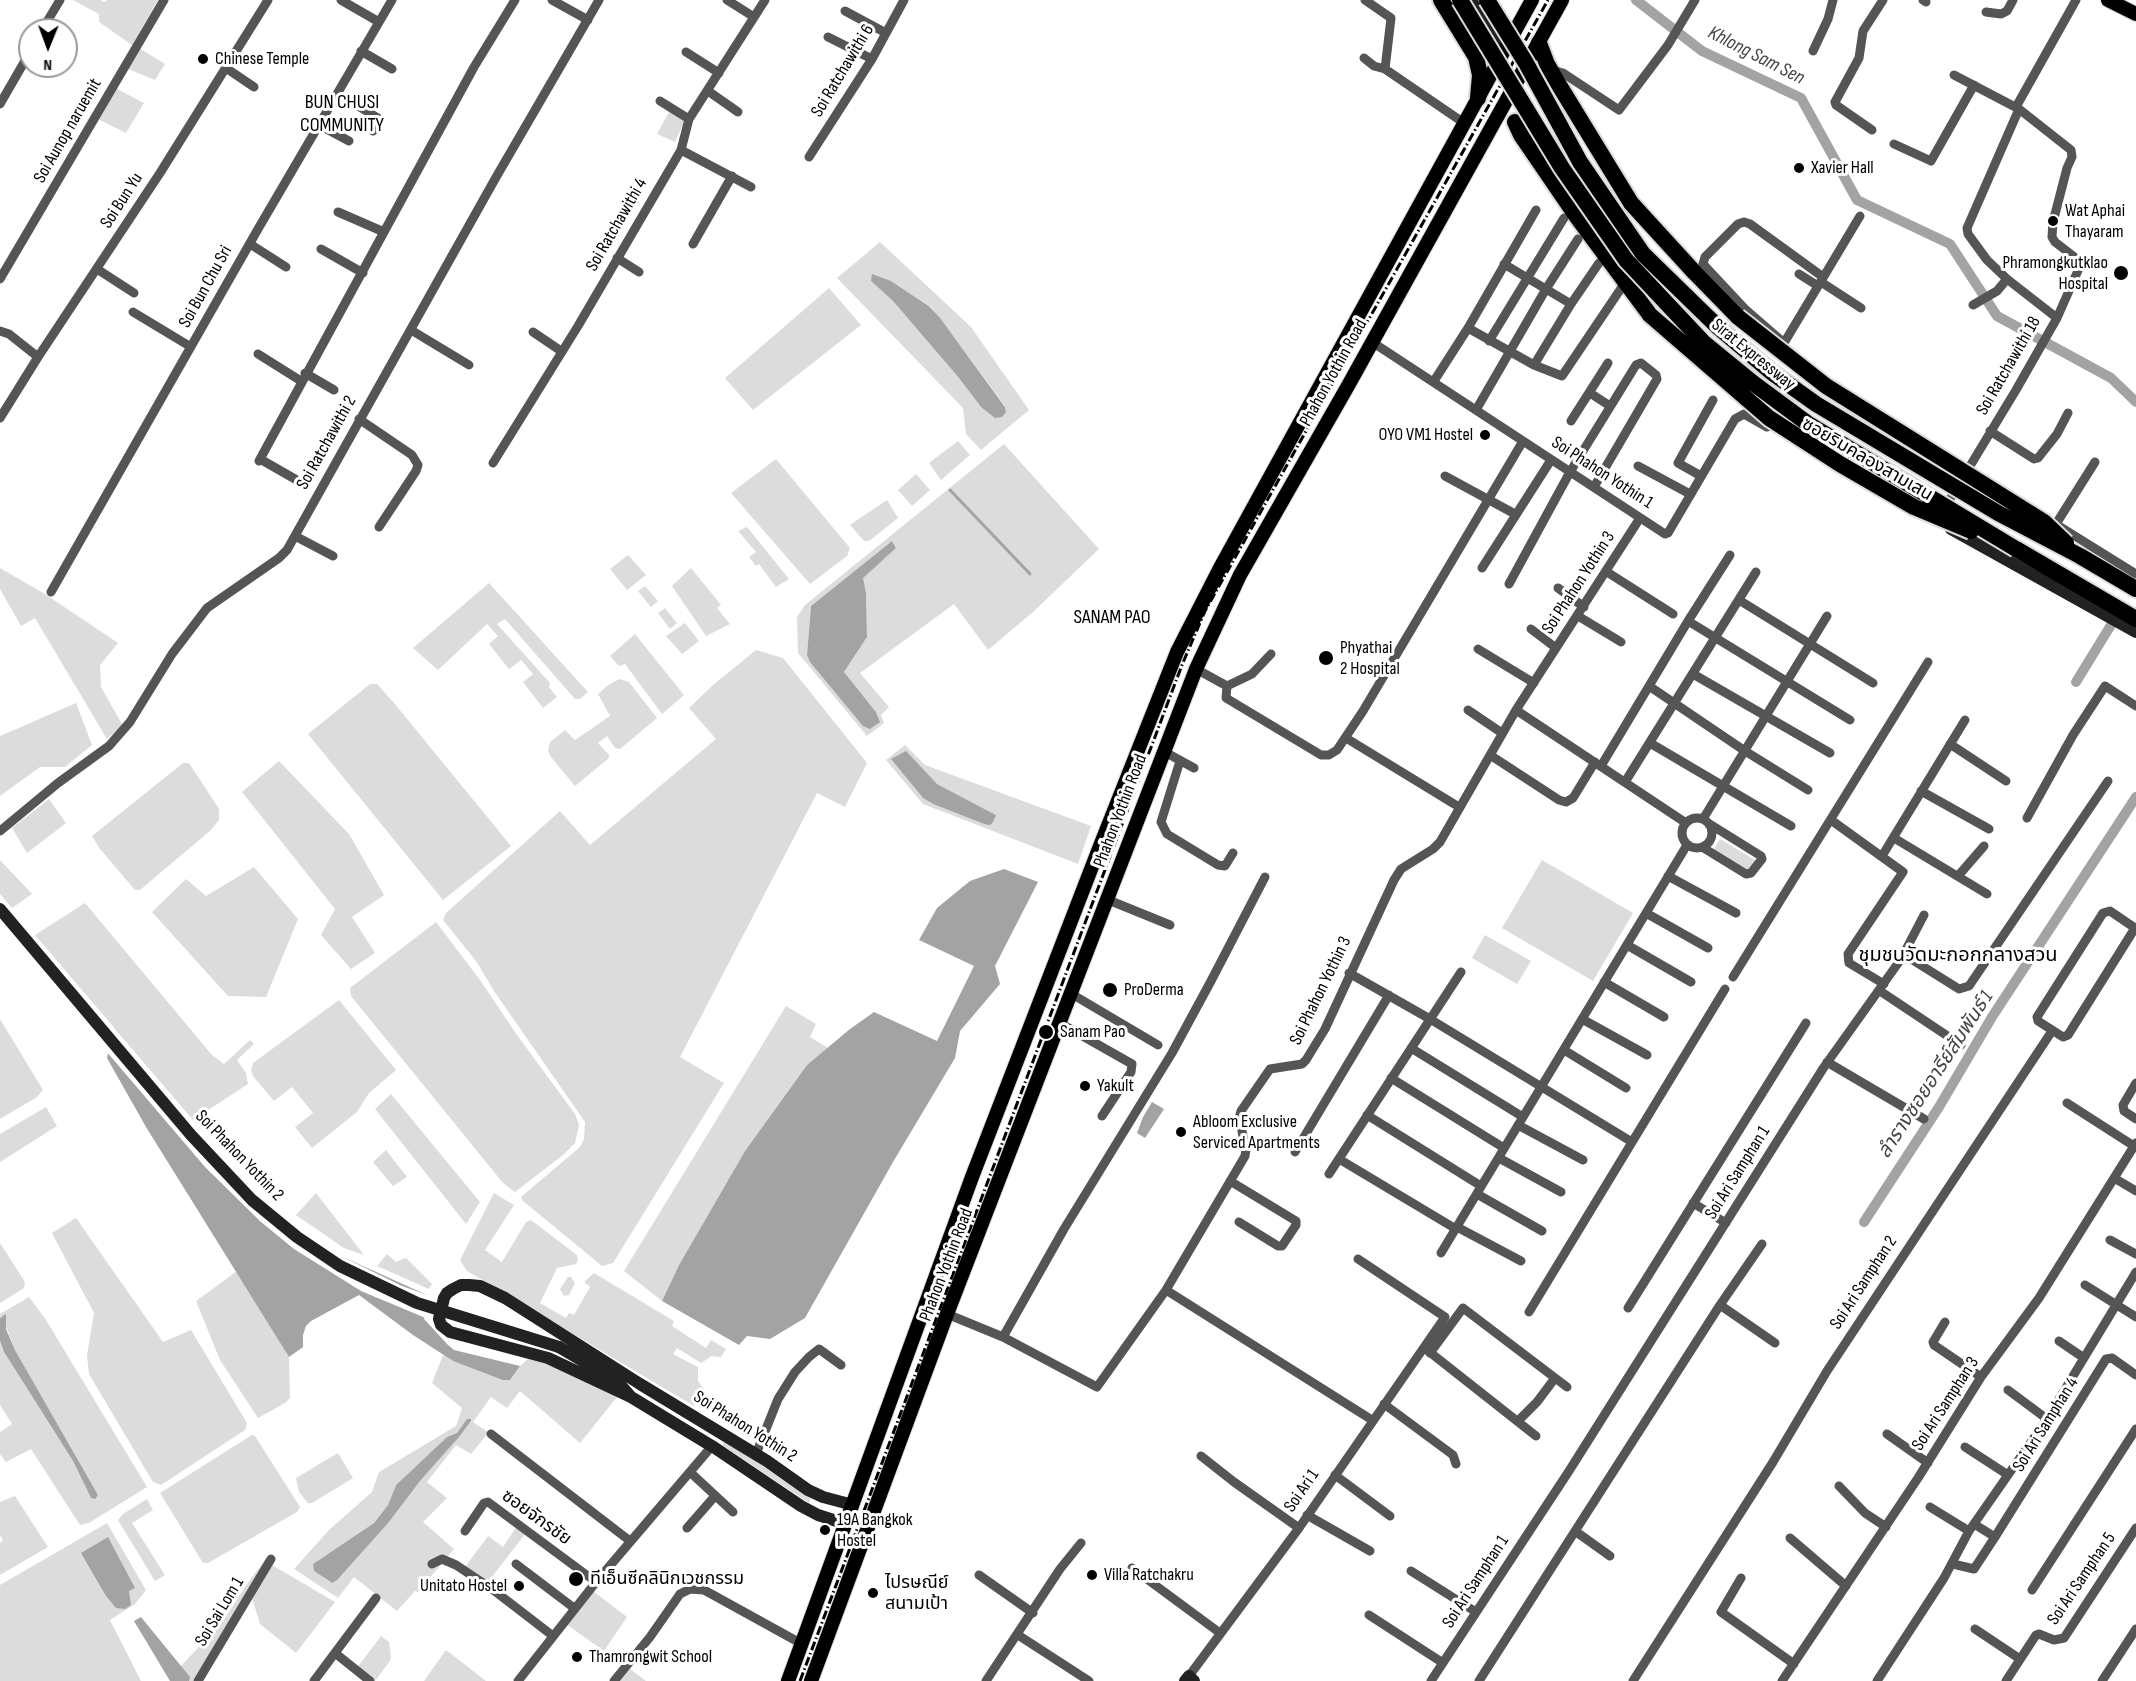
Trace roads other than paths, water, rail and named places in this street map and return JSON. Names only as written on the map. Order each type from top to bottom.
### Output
[{"type":"highway","name":"Sirat Expressway","points":[[1460,0],[1562,168],[1626,260],[1704,343],[1807,423],[2136,619]]},
{"type":"highway","name":"Sirat Expressway","points":[[1487,0],[1526,63],[1580,162],[1643,254],[1719,328],[1771,372],[1816,404],[1998,513],[2080,556],[2136,589]]},
{"type":"highway","points":[[1444,1],[1476,57],[1480,75],[1478,98]]},
{"type":"highway","points":[[1539,44],[1550,69],[1631,203],[1738,317],[1826,386],[2044,522],[2080,556]]},
{"type":"highway","points":[[1508,117],[1589,235],[1650,315],[1769,418],[1840,464],[1914,507],[2016,549]]},
{"type":"main road","name":"Phahon Yothin Road","points":[[788,1681],[972,1177],[1088,875],[1187,632],[1532,0]]},
{"type":"main road","name":"Phahon Yothin Road","points":[[811,1681],[1058,1022],[1196,669],[1240,575],[1372,342],[1508,117],[1539,44],[1562,0]]},
{"type":"main road","points":[[2108,0],[2136,14]]},
{"type":"main road","points":[[1294,435],[1313,447]]},
{"type":"main road","points":[[1088,875],[1112,884]]},
{"type":"main road","points":[[926,1307],[947,1314]]},
{"type":"main road","points":[[846,1524],[868,1527]]},
{"type":"street","points":[[49,18],[60,0]]},
{"type":"street","name":"Soi Aunop naruemit","points":[[0,279],[164,0]]},
{"type":"street","name":"Soi Bun Yu","points":[[0,418],[268,0]]},
{"type":"street","points":[[341,0],[379,22]]},
{"type":"street","name":"Soi Bun Chu Sri","points":[[51,592],[392,0]]},
{"type":"street","points":[[295,479],[259,460],[474,67],[515,0]]},
{"type":"street","points":[[552,0],[588,20]]},
{"type":"street","name":"Soi Ratchawithi 2","points":[[0,831],[53,787],[109,746],[130,722],[172,654],[207,608],[279,558],[295,536],[359,419],[599,0]]},
{"type":"street","points":[[727,0],[754,17]]},
{"type":"street","name":"Soi Ratchawithi 4","points":[[493,464],[681,150],[689,119],[765,0]]},
{"type":"street","name":"Soi Ratchawithi 6","points":[[809,158],[872,59],[904,0]]},
{"type":"street","points":[[1365,0],[1391,18],[1384,69]]},
{"type":"street","points":[[1471,0],[1504,51]]},
{"type":"street","points":[[1550,69],[1563,74],[1619,110],[1668,45],[1695,0]]},
{"type":"street","points":[[1813,51],[1828,19],[1833,0]]},
{"type":"street","points":[[1872,130],[1835,102],[1859,58],[1863,31],[1883,0]]},
{"type":"street","points":[[1986,12],[2001,14],[2007,11],[2013,0]]},
{"type":"street","name":"Soi Ratchawithi 18","points":[[1937,522],[2056,318],[2007,279],[1976,246],[1967,228],[2017,108],[2076,0]]},
{"type":"street","points":[[845,10],[886,33]]},
{"type":"street","points":[[828,37],[872,59]]},
{"type":"street","points":[[361,51],[392,69]]},
{"type":"street","points":[[686,52],[719,73]]},
{"type":"street","points":[[1364,58],[1464,123]]},
{"type":"street","points":[[226,68],[254,87]]},
{"type":"street","points":[[0,104],[18,73]]},
{"type":"street","points":[[1954,75],[2017,108],[2073,153],[2053,222],[2052,237],[2055,242],[2078,259],[2080,266],[2056,318]]},
{"type":"street","points":[[1894,144],[1930,162],[1974,85]]},
{"type":"street","points":[[708,91],[738,112]]},
{"type":"street","points":[[338,94],[378,118],[379,122],[373,131]]},
{"type":"street","points":[[660,101],[689,119]]},
{"type":"street","points":[[319,125],[349,141]]},
{"type":"street","points":[[681,150],[752,187]]},
{"type":"street","points":[[693,244],[732,176]]},
{"type":"street","points":[[1434,381],[1468,328],[1536,210]]},
{"type":"street","points":[[339,212],[384,232]]},
{"type":"street","points":[[1784,344],[1860,216]]},
{"type":"street","points":[[1490,341],[1564,218]]},
{"type":"street","points":[[1861,308],[1821,282],[1750,224],[1744,222],[1738,224],[1703,260],[1703,264],[1746,310],[1806,362],[1812,374],[1902,432],[1968,468],[2136,574]]},
{"type":"street","points":[[1476,410],[1546,289],[1589,235]]},
{"type":"street","name":"ซอยริมคลองสามเสน","points":[[1589,235],[1691,345],[1759,404],[1773,425],[1845,470],[2136,632]]},
{"type":"street","points":[[250,243],[286,267]]},
{"type":"street","points":[[321,249],[363,273]]},
{"type":"street","points":[[617,258],[639,272]]},
{"type":"street","points":[[1534,365],[1599,263]]},
{"type":"street","points":[[1504,264],[1571,304]]},
{"type":"street","points":[[97,269],[134,293]]},
{"type":"street","points":[[1799,274],[1821,282]]},
{"type":"street","points":[[1973,305],[1997,291],[2007,279]]},
{"type":"street","points":[[1468,328],[1534,365],[1563,376],[1622,287]]},
{"type":"street","points":[[133,312],[191,347]]},
{"type":"street","points":[[411,330],[469,365]]},
{"type":"street","points":[[0,331],[9,334],[38,357]]},
{"type":"street","points":[[533,332],[561,351]]},
{"type":"street","name":"Soi Phahon Yothin 1","points":[[1372,342],[1661,533],[1668,533],[1735,419],[1744,414],[1767,427],[1773,425]]},
{"type":"street","points":[[258,354],[334,390]]},
{"type":"street","points":[[1571,420],[1608,363]]},
{"type":"street","points":[[1509,584],[1570,472],[1638,363],[1641,363],[1656,375],[1657,380],[1593,487]]},
{"type":"street","points":[[1773,425],[1812,374]]},
{"type":"street","points":[[1590,393],[1610,406]]},
{"type":"street","points":[[1701,476],[1678,462],[1713,400]]},
{"type":"street","points":[[1990,431],[2034,459],[2038,458],[2057,434],[2068,413]]},
{"type":"street","points":[[359,419],[412,455],[418,465],[379,527]]},
{"type":"street","points":[[1227,686],[1226,698],[1321,755],[1329,755],[1337,750],[1523,441]]},
{"type":"street","points":[[1482,567],[1551,460]]},
{"type":"street","points":[[2056,524],[2095,462]]},
{"type":"street","points":[[1638,466],[1690,494]]},
{"type":"street","points":[[1446,476],[1515,514]]},
{"type":"street","name":"Soi Phahon Yothin 3","points":[[947,1314],[1003,1337],[1097,1387],[1166,1290],[1245,1156],[1246,1149],[1239,1118],[1241,1111],[1270,1069],[1295,1065],[1306,1060],[1325,1029],[1394,880],[1401,869],[1440,842],[1516,710],[1640,518]]},
{"type":"street","points":[[295,536],[333,556]]},
{"type":"street","points":[[1490,755],[1559,800],[1566,802],[1573,798],[1649,686],[1730,555]]},
{"type":"street","points":[[1607,572],[1673,614]]},
{"type":"street","points":[[1625,782],[1756,572]]},
{"type":"street","points":[[1558,588],[1584,607]]},
{"type":"street","points":[[1739,600],[1873,683]]},
{"type":"street","points":[[1578,616],[1621,642]]},
{"type":"street","points":[[1706,821],[1724,786],[1827,616]]},
{"type":"street","points":[[1688,621],[1850,720]]},
{"type":"street","points":[[1532,629],[1556,648]]},
{"type":"street","points":[[1479,649],[1534,683]]},
{"type":"street","points":[[1227,686],[1252,674],[1271,654]]},
{"type":"street","points":[[1733,977],[1928,662]]},
{"type":"street","points":[[1196,669],[1227,686]]},
{"type":"street","points":[[1693,674],[1830,753]]},
{"type":"street","points":[[1649,686],[1745,751],[1808,790]]},
{"type":"street","points":[[2027,818],[2073,735],[2104,686],[2136,706]]},
{"type":"street","points":[[1468,710],[1502,733]]},
{"type":"street","points":[[1516,710],[1686,823]]},
{"type":"street","points":[[1882,855],[1965,720]]},
{"type":"street","points":[[1346,738],[1459,807]]},
{"type":"street","points":[[1650,743],[1791,826]]},
{"type":"street","points":[[1950,744],[2006,781]]},
{"type":"street","points":[[1163,751],[1194,768]]},
{"type":"street","points":[[1180,761],[1161,822],[1167,834],[1218,865],[1225,866],[1233,853]]},
{"type":"street","points":[[1901,959],[1911,959],[1959,989],[1968,986],[2108,781]]},
{"type":"street","points":[[1921,791],[1989,829]]},
{"type":"street","points":[[1702,847],[1746,874],[1751,873],[1761,859],[1761,856],[1706,821],[1694,818],[1686,823],[1682,832],[1687,845],[1694,848],[1702,847],[1710,841],[1712,831],[1706,821]]},
{"type":"street","points":[[1831,820],[1904,872],[1848,954],[1849,963],[1961,1045]]},
{"type":"street","points":[[1894,838],[1987,894]]},
{"type":"street","points":[[1441,1253],[1687,845]]},
{"type":"street","points":[[1958,876],[1984,846]]},
{"type":"street","points":[[1668,876],[1736,913]]},
{"type":"street","points":[[1003,1337],[1064,1229],[1172,1053],[1265,877]]},
{"type":"street","points":[[1106,899],[1170,924]]},
{"type":"street","name":"Soi Phahon Yothin 2","points":[[0,909],[191,1135],[252,1200],[297,1237],[340,1266],[417,1303],[559,1347],[617,1381],[631,1397],[712,1446],[801,1506],[818,1515],[846,1524]]},
{"type":"street","points":[[2110,911],[2135,928],[2068,1035],[2063,1037],[2038,1021],[2037,1017],[2103,913],[2110,911]]},
{"type":"street","points":[[1646,913],[1708,948]]},
{"type":"street","name":"Soi Ari Samphan 1","points":[[1431,1681],[1569,1471],[1827,1062],[1901,959],[1923,915]]},
{"type":"street","points":[[1627,945],[1691,982]]},
{"type":"street","points":[[1329,1174],[1461,972]]},
{"type":"street","points":[[1349,974],[1430,1019],[1632,1142]]},
{"type":"street","points":[[1604,982],[1664,1017]]},
{"type":"street","points":[[1528,1312],[1725,989]]},
{"type":"street","points":[[1070,993],[1158,1045]]},
{"type":"street","points":[[1295,1152],[1389,995]]},
{"type":"street","points":[[1582,1019],[1647,1056]]},
{"type":"street","points":[[1058,1022],[1132,1064],[1131,1072],[1102,1116]]},
{"type":"street","points":[[1628,1308],[1806,1023]]},
{"type":"street","name":"Soi Ari Samphan 2","points":[[1633,1681],[1773,1462],[1877,1293],[2052,1031]]},
{"type":"street","points":[[1411,1048],[1583,1160]]},
{"type":"street","points":[[1564,1050],[1626,1088]]},
{"type":"street","points":[[1827,1062],[1924,1119]]},
{"type":"street","points":[[1391,1078],[1504,1149]]},
{"type":"street","points":[[2136,1083],[2123,1105],[2124,1111],[2136,1119]]},
{"type":"street","points":[[2067,1103],[2135,1144]]},
{"type":"street","points":[[1367,1115],[1542,1231]]},
{"type":"street","name":"Soi Ari Samphan 3","points":[[1782,1681],[1928,1463],[1981,1377],[2039,1298],[2135,1144]]},
{"type":"street","points":[[1498,1158],[1561,1192]]},
{"type":"street","points":[[1339,1159],[1457,1228],[1521,1261]]},
{"type":"street","points":[[2114,1178],[2136,1191]]},
{"type":"street","points":[[1230,1181],[1296,1221],[1296,1225],[1282,1246],[1278,1246],[1239,1222]]},
{"type":"street","points":[[1693,1203],[1726,1223]]},
{"type":"street","points":[[2110,1240],[2136,1254]]},
{"type":"street","points":[[1479,1681],[1720,1305],[1762,1244]]},
{"type":"street","name":"Soi Ari 1","points":[[1189,1679],[1220,1633],[1299,1528],[1372,1420],[1436,1338],[1445,1317],[1358,1259]]},
{"type":"street","points":[[1877,1681],[1953,1564],[1971,1528],[2047,1419],[2136,1272]]},
{"type":"street","points":[[631,1397],[548,1358],[450,1332],[441,1325],[439,1318],[444,1298],[447,1293],[461,1285],[480,1286],[505,1298],[640,1384]]},
{"type":"street","points":[[2085,1285],[2115,1306],[2136,1317]]},
{"type":"street","points":[[1166,1290],[1372,1420]]},
{"type":"street","points":[[1720,1305],[1776,1343]]},
{"type":"street","points":[[1436,1338],[1463,1308],[1567,1387]]},
{"type":"street","points":[[1945,1322],[1933,1342],[1934,1345],[1981,1377]]},
{"type":"street","points":[[2059,1341],[2084,1358]]},
{"type":"street","points":[[756,1454],[778,1399],[802,1365],[819,1349],[841,1365]]},
{"type":"street","points":[[1427,1350],[1536,1436]]},
{"type":"street","name":"Soi Ari Samphan 4","points":[[1953,1564],[1974,1569],[2106,1359],[2112,1358],[2136,1375]]},
{"type":"street","points":[[1518,1421],[1537,1402],[1555,1378]]},
{"type":"street","name":"Soi Phahon Yothin 2","points":[[617,1381],[640,1384],[756,1454],[808,1490],[823,1497],[853,1505]]},
{"type":"street","points":[[2008,1390],[2047,1419]]},
{"type":"street","points":[[1384,1404],[1453,1455],[1456,1464]]},
{"type":"street","points":[[2032,1590],[2136,1429]]},
{"type":"street","points":[[712,1446],[721,1432]]},
{"type":"street","points":[[492,1434],[630,1541]]},
{"type":"street","points":[[1887,1434],[1928,1463]]},
{"type":"street","name":"Soi Phahon Yothin 2","points":[[518,1681],[574,1608],[712,1446]]},
{"type":"street","points":[[1965,1447],[2008,1475]]},
{"type":"street","points":[[1201,1456],[1299,1528]]},
{"type":"street","points":[[691,1473],[733,1512]]},
{"type":"street","points":[[1335,1475],[1390,1516]]},
{"type":"street","points":[[1839,1486],[1865,1513],[1886,1527]]},
{"type":"street","points":[[687,1528],[715,1496]]},
{"type":"street","name":"ซอยจักรชัย","points":[[465,1531],[484,1503],[488,1502],[596,1582]]},
{"type":"street","points":[[1930,1507],[1971,1528],[1995,1537]]},
{"type":"street","points":[[1307,1515],[1370,1551]]},
{"type":"street","name":"Soi Ari Samphan 5","points":[[2006,1681],[2036,1635],[2054,1640],[2064,1638],[2136,1528]]},
{"type":"street","points":[[1575,1531],[1610,1556]]},
{"type":"street","points":[[1790,1538],[1846,1587]]},
{"type":"street","points":[[986,1681],[1060,1569],[1081,1543]]},
{"type":"street","points":[[432,1564],[442,1559],[456,1564],[553,1636]]},
{"type":"street","name":"Soi Sai Lom 1","points":[[198,1681],[271,1560]]},
{"type":"street","points":[[516,1564],[574,1608]]},
{"type":"street","points":[[1132,1568],[1220,1633]]},
{"type":"street","points":[[1410,1571],[1476,1612]]},
{"type":"street","points":[[979,1575],[1033,1613]]},
{"type":"street","points":[[1741,1578],[1721,1612],[1794,1664]]},
{"type":"street","points":[[614,1681],[650,1637],[680,1594],[690,1589],[704,1590],[802,1644]]},
{"type":"street","points":[[314,1681],[376,1598]]},
{"type":"street","points":[[1369,1615],[1443,1663]]},
{"type":"street","points":[[1975,1629],[2019,1659]]},
{"type":"street","points":[[2102,1681],[2136,1629]]},
{"type":"street","points":[[1018,1635],[1089,1681]]},
{"type":"street","points":[[335,1653],[370,1681]]},
{"type":"waterway","name":"Khlong Sam Sen","points":[[1636,0],[1702,51],[1801,98],[1857,200],[1950,244],[1997,316],[2111,378],[2136,402]]},
{"type":"waterway","points":[[950,490],[1030,574]]},
{"type":"waterway","points":[[2076,682],[2111,625]]},
{"type":"waterway","name":"ลำรางซอยอารีย์สัมพันธ์ 1","points":[[1864,1222],[1939,1107],[1992,1017],[2136,797]]},
{"type":"railway","points":[[800,1681],[1182,665],[1205,611],[1548,0]]},
{"type":"railway","points":[[812,1681],[943,1322]]},
{"type":"place","name":"Chinese Temple","points":[[203,59]]},
{"type":"place","name":"Xavier Hall","points":[[1799,168]]},
{"type":"place","name":"Wat Aphai Thayaram","points":[[2053,221]]},
{"type":"place","name":"Phramongkutklao Hospital","points":[[2121,273]]},
{"type":"place","name":"OYO VM1 Hostel","points":[[1485,435]]},
{"type":"place","name":"Phyathai 2 Hospital","points":[[1326,658]]},
{"type":"place","name":"ProDerma","points":[[1110,990]]},
{"type":"place","name":"Sanam Pao","points":[[1046,1032]]},
{"type":"place","name":"Yakult","points":[[1085,1086]]},
{"type":"place","name":"Abloom Exclusive Serviced Apartments","points":[[1181,1132]]},
{"type":"place","name":"19A Bangkok Hostel","points":[[825,1530]]},
{"type":"place","name":"Villa Ratchakru","points":[[1092,1575]]},
{"type":"place","name":"ทีเอ็นซีคลินิกเวชกรรม","points":[[576,1579]]},
{"type":"place","name":"Unitato Hostel","points":[[519,1586]]},
{"type":"place","name":"ไปรษณีย์ สนามเป้า","points":[[873,1593]]},
{"type":"place","name":"Thamrongwit School","points":[[577,1657]]},
{"type":"district","name":"BUN CHUSI COMMUNITY","points":[[342,114]]},
{"type":"district","name":"SANAM PAO","points":[[1112,618]]},
{"type":"district","name":"ชุมชนวัดมะกอกกลางสวน","points":[[1958,956]]}]
